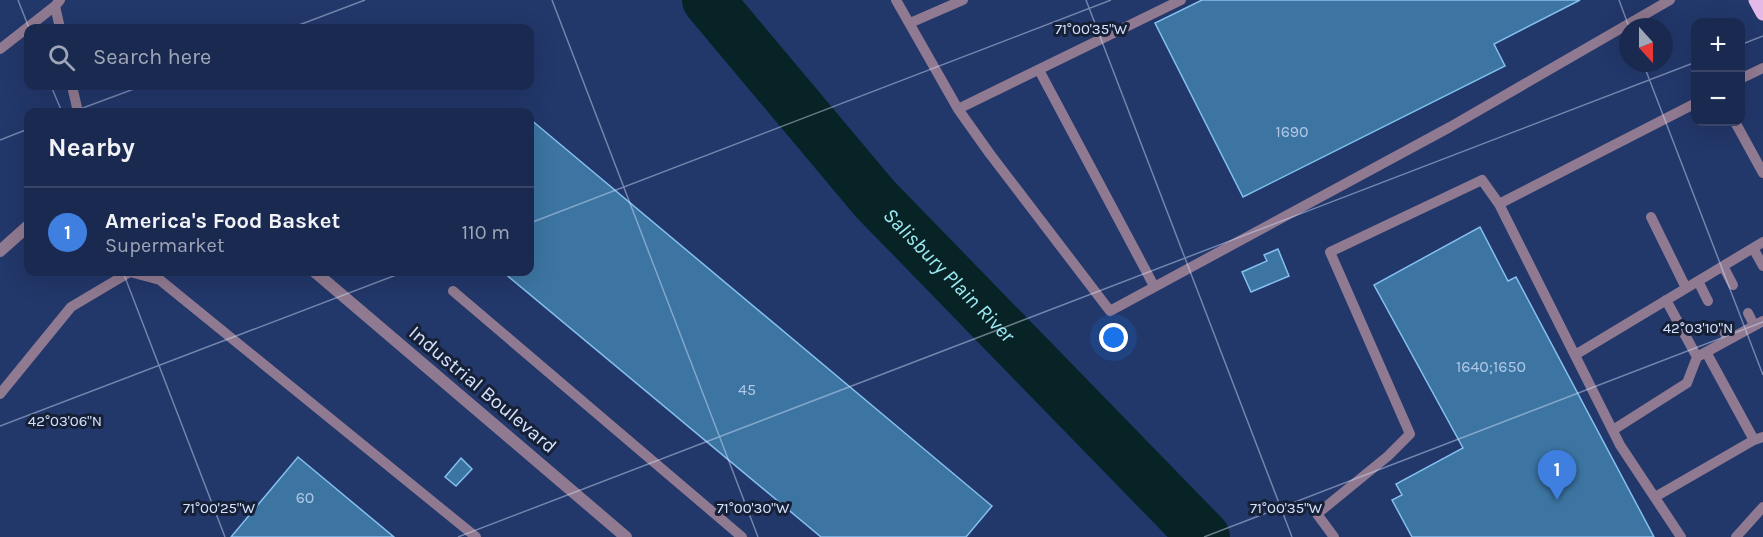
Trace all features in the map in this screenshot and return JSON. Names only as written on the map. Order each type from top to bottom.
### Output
[{"type":"main road","points":[[1756,0],[1763,14]]},
{"type":"street","points":[[0,251],[24,230]]},
{"type":"street","name":"Industrial Boulevard","points":[[320,276],[626,537]]},
{"type":"lane","points":[[896,0],[958,109],[1110,311],[1450,127],[1670,0]]},
{"type":"lane","points":[[910,23],[963,0]]},
{"type":"lane","points":[[958,109],[1181,0]]},
{"type":"lane","points":[[58,3],[60,24]]},
{"type":"lane","points":[[32,24],[58,3]]},
{"type":"lane","points":[[0,49],[24,30]]},
{"type":"lane","points":[[1745,77],[1763,68]]},
{"type":"lane","points":[[1039,69],[1154,286]]},
{"type":"lane","points":[[73,90],[77,108]]},
{"type":"lane","points":[[1498,204],[1691,105]]},
{"type":"lane","points":[[1737,126],[1763,172]]},
{"type":"lane","points":[[1334,537],[1317,514],[1388,456],[1410,434],[1330,252],[1482,180],[1498,204],[1620,445],[1681,537]]},
{"type":"lane","points":[[1651,217],[1686,288]]},
{"type":"lane","points":[[1575,355],[1758,245],[1763,266]]},
{"type":"lane","points":[[1723,266],[1733,285]]},
{"type":"lane","points":[[0,394],[71,307],[123,276]]},
{"type":"lane","points":[[145,276],[160,280],[476,537]]},
{"type":"lane","points":[[1698,280],[1708,301]]},
{"type":"lane","points":[[453,291],[742,537]]},
{"type":"lane","points":[[1655,497],[1758,438],[1666,300]]},
{"type":"lane","points":[[1613,430],[1687,383],[1701,354],[1759,323],[1748,313]]},
{"type":"lane","points":[[1722,327],[1728,339]]},
{"type":"lane","points":[[1736,537],[1763,507]]},
{"type":"building","points":[[1202,0],[1580,0],[1494,44],[1505,66],[1243,197],[1155,23]]},
{"type":"building","points":[[534,122],[992,506],[966,537],[821,537],[508,276],[534,276]]},
{"type":"building","points":[[1480,227],[1508,281],[1516,277],[1654,537],[1412,537],[1392,500],[1402,495],[1396,484],[1463,448],[1374,285]]},
{"type":"building","points":[[1278,249],[1289,276],[1251,292],[1242,272],[1267,261],[1264,255]]},
{"type":"building","points":[[298,457],[394,537],[231,537]]},
{"type":"building","points":[[461,458],[472,469],[456,486],[445,477]]},
{"type":"waterway","name":"Salisbury Plain River","points":[[708,0],[875,199],[1204,537]]},
{"type":"place","name":"America's Food Basket","points":[[1557,500]]}]
